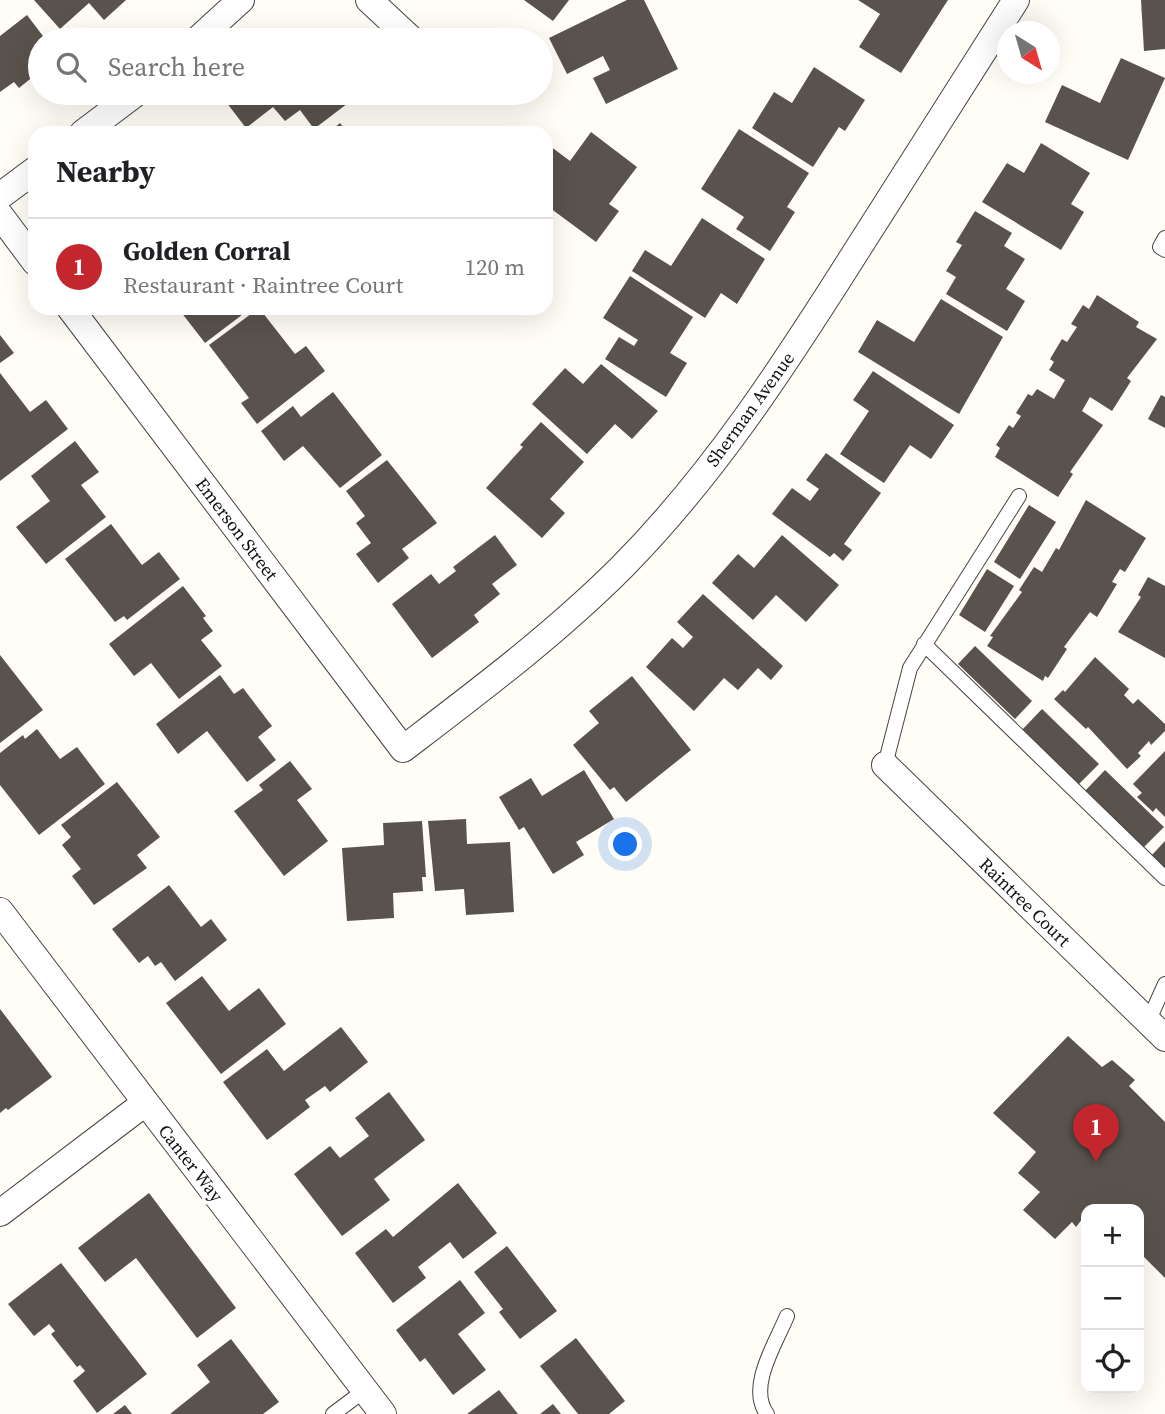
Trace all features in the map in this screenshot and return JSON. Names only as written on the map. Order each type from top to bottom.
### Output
[{"type":"street","points":[[210,28],[241,0]]},
{"type":"street","points":[[369,0],[399,28]]},
{"type":"street","name":"Sherman Avenue","points":[[403,749],[539,644],[622,566],[683,499],[740,429],[791,354],[1016,0]]},
{"type":"street","points":[[92,126],[120,105]]},
{"type":"street","points":[[0,196],[28,175]]},
{"type":"street","points":[[0,215],[28,253]]},
{"type":"street","name":"Emerson Street","points":[[75,315],[403,749]]},
{"type":"street","name":"Raintree Court","points":[[885,765],[1157,1030]]},
{"type":"street","name":"Canter Way","points":[[0,911],[383,1414]]},
{"type":"street","points":[[0,1213],[145,1103]]},
{"type":"lane","points":[[1165,238],[1160,247],[1165,250]]},
{"type":"lane","points":[[885,765],[910,668],[1019,496]]},
{"type":"lane","points":[[924,644],[1165,878]]},
{"type":"lane","points":[[1157,1030],[1165,984]]},
{"type":"lane","points":[[767,1414],[760,1404],[760,1383],[787,1316]]},
{"type":"lane","points":[[332,1414],[365,1390]]},
{"type":"building","points":[[34,0],[126,0],[104,20],[89,3],[59,28]]},
{"type":"building","points":[[524,0],[569,0],[553,21]]},
{"type":"building","points":[[627,0],[644,0],[678,69],[606,104],[593,78],[610,70],[603,56],[567,74],[553,46],[553,36]]},
{"type":"building","points":[[858,0],[948,0],[901,73],[859,47],[880,14]]},
{"type":"building","points":[[1141,0],[1165,0],[1165,49],[1144,51]]},
{"type":"building","points":[[27,15],[37,28],[28,28],[28,81],[19,88],[14,82],[0,92],[0,36]]},
{"type":"building","points":[[1121,58],[1165,78],[1128,160],[1045,122],[1062,85],[1100,103]]},
{"type":"building","points":[[814,67],[865,100],[845,131],[839,127],[813,167],[752,128],[774,92],[792,103]]},
{"type":"building","points":[[228,105],[346,105],[318,126],[312,126],[300,110],[285,121],[273,107],[249,126],[244,126]]},
{"type":"building","points":[[739,129],[809,173],[787,207],[795,212],[770,251],[736,229],[744,217],[701,189]]},
{"type":"building","points":[[591,132],[637,167],[609,204],[619,211],[596,242],[553,210],[553,148],[570,161]]},
{"type":"building","points":[[1041,143],[1090,173],[1071,204],[1084,212],[1061,250],[982,202],[1007,163],[1024,173]]},
{"type":"building","points":[[975,211],[1012,233],[1004,246],[1025,259],[1006,289],[1025,301],[1007,331],[946,294],[956,277],[946,271],[962,245],[956,242]]},
{"type":"building","points":[[702,218],[765,259],[737,304],[721,293],[705,318],[632,271],[645,250],[671,266]]},
{"type":"building","points":[[630,276],[693,317],[670,353],[687,363],[666,397],[605,359],[619,337],[634,346],[638,340],[603,318]]},
{"type":"building","points":[[1097,295],[1139,322],[1136,327],[1157,339],[1127,378],[1131,381],[1112,411],[1090,397],[1082,411],[1103,425],[1070,472],[1073,474],[1058,497],[995,457],[1000,448],[996,445],[1009,425],[1013,428],[1021,416],[1016,413],[1028,394],[1032,396],[1037,389],[1054,399],[1065,380],[1049,370],[1054,362],[1050,359],[1062,339],[1067,342],[1077,327],[1071,324],[1083,305],[1089,309]]},
{"type":"building","points":[[941,299],[1003,337],[959,414],[858,352],[877,320],[914,342]]},
{"type":"building","points":[[183,315],[242,315],[205,343]]},
{"type":"building","points":[[250,315],[264,315],[295,354],[306,346],[325,371],[257,424],[241,403],[249,398],[209,345]]},
{"type":"building","points":[[0,335],[14,353],[0,363]]},
{"type":"building","points":[[601,364],[658,411],[632,439],[615,424],[587,454],[532,404],[565,368],[583,384]]},
{"type":"building","points":[[873,371],[954,425],[931,459],[910,445],[884,483],[840,454],[869,411],[853,400]]},
{"type":"building","points":[[0,373],[30,412],[46,400],[68,429],[0,481]]},
{"type":"building","points":[[333,392],[382,455],[340,488],[303,446],[284,461],[261,431],[293,406],[301,417]]},
{"type":"building","points":[[1161,395],[1165,397],[1165,428],[1148,419]]},
{"type":"building","points":[[541,422],[584,462],[550,499],[565,513],[542,538],[486,488],[523,447],[520,445]]},
{"type":"building","points":[[75,441],[99,472],[81,485],[106,517],[46,564],[16,527],[50,501],[31,476]]},
{"type":"building","points":[[826,453],[881,493],[844,544],[852,550],[843,561],[834,553],[830,557],[772,514],[792,488],[810,501],[819,489],[806,480]]},
{"type":"building","points":[[387,460],[437,523],[402,549],[409,558],[378,583],[356,554],[371,543],[356,523],[365,516],[346,491]]},
{"type":"building","points":[[1086,500],[1146,538],[1125,572],[1120,569],[1112,582],[1117,584],[1097,617],[1090,612],[1064,647],[1067,649],[1048,678],[1045,676],[1043,681],[987,646],[993,637],[990,636],[1022,592],[1019,590],[1034,567],[1042,572],[1056,548],[1059,550]]},
{"type":"building","points":[[1029,505],[1056,522],[1020,579],[994,562]]},
{"type":"building","points":[[111,524],[142,565],[159,552],[180,579],[127,620],[124,616],[115,622],[65,559]]},
{"type":"building","points":[[495,535],[517,565],[492,584],[500,594],[474,615],[479,622],[432,658],[392,604],[431,574],[439,584],[456,571],[453,567]]},
{"type":"building","points":[[782,535],[839,585],[806,622],[776,595],[753,620],[712,583],[738,554],[754,568]]},
{"type":"building","points":[[987,569],[1014,586],[985,632],[959,615]]},
{"type":"building","points":[[1148,577],[1165,586],[1165,658],[1118,632],[1141,597],[1138,595]]},
{"type":"building","points":[[183,586],[206,616],[203,618],[213,631],[201,640],[222,666],[179,699],[151,663],[134,676],[109,644]]},
{"type":"building","points":[[703,594],[783,666],[771,680],[758,668],[738,690],[724,678],[694,711],[646,667],[672,638],[683,648],[693,637],[677,622]]},
{"type":"building","points":[[975,646],[1032,701],[1015,719],[958,664]]},
{"type":"building","points":[[0,655],[43,710],[0,743]]},
{"type":"building","points":[[1095,657],[1129,689],[1124,695],[1133,704],[1138,699],[1165,724],[1165,731],[1151,745],[1149,741],[1138,753],[1141,756],[1127,769],[1088,727],[1086,729],[1054,699],[1063,690],[1065,692]]},
{"type":"building","points":[[220,675],[234,694],[243,688],[272,726],[258,737],[276,760],[247,782],[207,731],[178,754],[156,724]]},
{"type":"building","points":[[632,676],[691,750],[626,802],[614,787],[610,790],[573,745],[599,723],[589,711]]},
{"type":"building","points":[[1042,709],[1099,764],[1078,785],[1021,731]]},
{"type":"building","points":[[37,729],[60,759],[77,747],[105,784],[39,835],[0,785],[0,753],[23,735],[25,739]]},
{"type":"building","points":[[1165,751],[1165,817],[1156,808],[1153,812],[1137,797],[1142,793],[1133,784]]},
{"type":"building","points":[[290,761],[312,789],[297,800],[328,841],[284,876],[234,811],[263,790],[259,785]]},
{"type":"building","points":[[584,770],[614,819],[576,842],[584,855],[553,874],[524,827],[519,830],[499,797],[531,778],[542,796]]},
{"type":"building","points":[[1105,770],[1164,827],[1143,848],[1084,792]]},
{"type":"building","points":[[117,782],[160,837],[137,855],[147,868],[94,905],[72,876],[81,869],[62,845],[71,837],[61,825]]},
{"type":"building","points":[[466,819],[467,844],[510,842],[514,912],[466,915],[464,889],[435,891],[428,821]]},
{"type":"building","points":[[422,821],[426,877],[422,877],[423,891],[393,893],[394,918],[347,921],[342,848],[384,845],[383,823]]},
{"type":"building","points":[[1165,841],[1165,870],[1151,856]]},
{"type":"building","points":[[169,885],[201,927],[211,919],[227,940],[175,981],[161,962],[155,966],[148,956],[139,963],[112,929]]},
{"type":"building","points":[[202,976],[229,1011],[259,988],[286,1024],[221,1074],[166,1003]]},
{"type":"building","points":[[0,1009],[52,1077],[0,1113]]},
{"type":"building","points":[[341,1027],[368,1062],[330,1092],[325,1086],[305,1100],[310,1107],[267,1140],[223,1082],[267,1049],[284,1071]]},
{"type":"building","points":[[1068,1036],[1102,1067],[1112,1060],[1135,1080],[1129,1086],[1165,1122],[1165,1278],[1144,1257],[1144,1204],[1081,1204],[1081,1220],[1076,1227],[1072,1222],[1055,1239],[1023,1210],[1040,1192],[1018,1173],[1036,1152],[993,1113]]},
{"type":"building","points":[[389,1092],[425,1140],[374,1179],[390,1200],[342,1236],[294,1174],[330,1146],[340,1158],[369,1136],[355,1118]]},
{"type":"building","points":[[458,1183],[497,1233],[463,1259],[450,1242],[418,1267],[426,1278],[393,1303],[355,1253],[386,1229],[393,1237]]},
{"type":"building","points":[[149,1193],[236,1308],[197,1338],[136,1258],[105,1282],[78,1248]]},
{"type":"building","points":[[507,1246],[557,1311],[520,1339],[499,1312],[503,1309],[474,1272]]},
{"type":"building","points":[[61,1263],[147,1374],[97,1413],[73,1381],[85,1371],[80,1365],[77,1367],[51,1334],[55,1331],[49,1324],[34,1336],[8,1304]]},
{"type":"building","points":[[460,1280],[485,1313],[458,1334],[486,1370],[453,1395],[425,1358],[420,1362],[396,1330]]},
{"type":"building","points":[[576,1338],[625,1401],[609,1414],[578,1414],[540,1366]]},
{"type":"building","points":[[231,1339],[279,1402],[263,1414],[170,1414],[210,1382],[197,1365]]},
{"type":"building","points":[[499,1390],[518,1414],[467,1414]]},
{"type":"building","points":[[553,1404],[561,1414],[540,1414]]},
{"type":"building","points":[[125,1405],[132,1414],[113,1414]]},
{"type":"place","name":"Golden Corral","points":[[1096,1162]]}]
